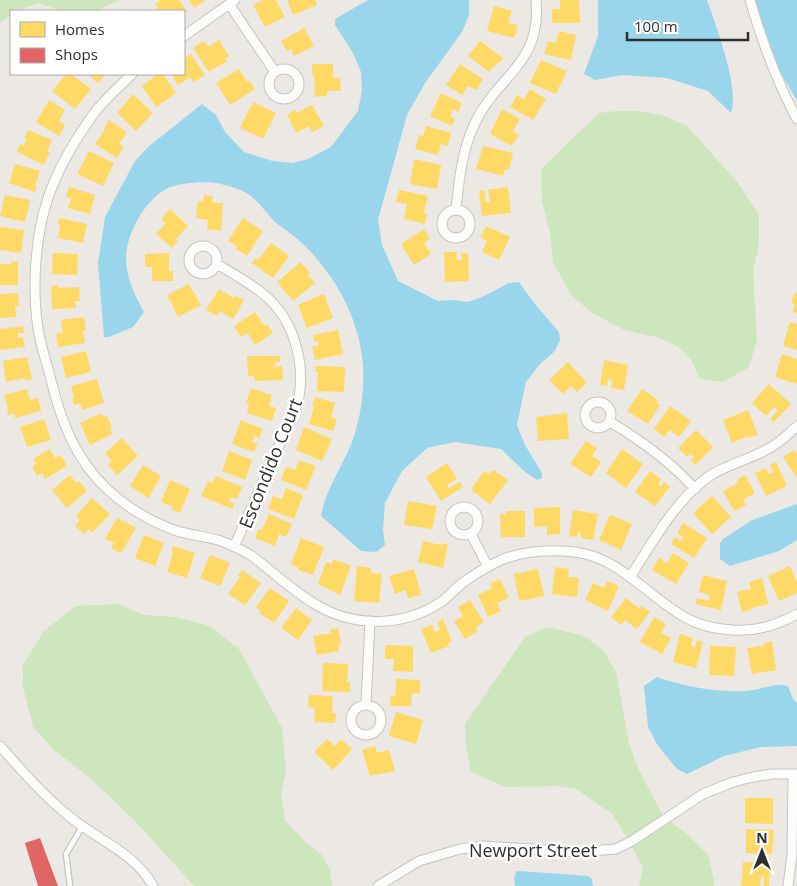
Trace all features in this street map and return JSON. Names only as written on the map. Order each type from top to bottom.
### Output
[{"type":"street","points":[[456,209],[459,176],[466,146],[475,122],[528,51],[536,27],[536,0]]},
{"type":"street","points":[[750,0],[772,69],[797,119]]},
{"type":"street","points":[[185,35],[232,2],[275,72]]},
{"type":"street","points":[[131,75],[96,111],[61,168],[47,201],[38,243],[35,280],[38,328],[57,405],[68,436],[106,488],[127,505],[160,524],[219,541],[252,556],[316,605],[336,613],[370,621],[390,622],[428,610],[488,567],[513,556],[531,552],[576,552],[600,559],[618,567],[688,620],[709,627],[742,631],[760,628],[797,614]]},
{"type":"street","name":"Escondido Court","points":[[216,264],[264,294],[274,304],[294,337],[301,379],[298,399],[291,419],[234,547]]},
{"type":"street","points":[[610,422],[659,454],[695,489]]},
{"type":"street","points":[[630,577],[670,516],[686,496],[708,477],[723,468],[764,452],[784,439],[797,426]]},
{"type":"street","points":[[470,534],[488,567]]},
{"type":"street","points":[[366,705],[370,621]]},
{"type":"street","points":[[0,746],[30,780],[82,826],[129,858],[148,876],[153,886]]},
{"type":"street","name":"Newport Street","points":[[378,886],[419,860],[460,849],[484,846],[577,852],[616,849],[632,841],[703,794],[733,782],[753,777],[772,774],[795,774]]},
{"type":"street","points":[[788,886],[792,855],[795,774]]},
{"type":"lane","points":[[70,886],[66,854],[82,826]]},
{"type":"green space","points":[[0,0],[119,0],[99,10],[60,10],[38,3],[20,10],[10,10],[10,16],[0,23]]},
{"type":"green space","points":[[640,111],[662,115],[687,126],[738,183],[759,215],[759,243],[753,271],[757,340],[749,367],[723,382],[700,379],[691,359],[678,347],[660,338],[624,330],[592,313],[571,295],[553,262],[550,233],[542,202],[541,169],[599,113]]},
{"type":"green space","points":[[118,604],[144,615],[176,617],[210,626],[239,649],[282,728],[286,771],[281,794],[285,820],[304,841],[321,854],[330,869],[332,886],[194,886],[135,821],[90,778],[54,750],[33,727],[23,687],[23,665],[44,631],[76,606]]},
{"type":"green space","points":[[548,627],[584,636],[603,650],[616,672],[629,743],[638,768],[663,816],[687,834],[708,855],[714,886],[639,886],[643,868],[612,814],[576,789],[556,786],[506,787],[471,772],[466,747],[465,724],[525,637]]},
{"type":"water","points":[[368,0],[469,0],[469,15],[462,32],[425,83],[407,115],[378,220],[382,245],[398,281],[438,301],[468,302],[509,283],[519,282],[559,332],[560,340],[555,351],[540,364],[526,382],[517,425],[525,445],[542,473],[542,478],[537,480],[525,472],[501,449],[455,442],[427,448],[402,471],[385,503],[383,530],[385,545],[376,552],[361,551],[321,516],[329,489],[350,447],[357,428],[361,407],[363,365],[358,334],[353,319],[339,290],[310,251],[298,239],[275,222],[249,195],[225,185],[201,182],[177,185],[166,189],[150,202],[138,220],[129,240],[126,266],[137,300],[144,312],[133,327],[109,337],[104,337],[98,263],[105,217],[135,161],[148,147],[202,104],[216,115],[225,132],[244,152],[272,161],[293,163],[308,159],[331,147],[358,111],[362,90],[361,72],[353,53],[335,25],[335,19]]},
{"type":"water","points":[[598,0],[707,0],[730,74],[733,102],[731,113],[708,91],[667,78],[622,75],[595,80],[584,74],[598,36]]},
{"type":"water","points":[[754,0],[797,0],[797,101],[775,63]]},
{"type":"water","points":[[797,504],[797,540],[779,551],[730,566],[720,559],[720,543],[723,539],[752,520]]},
{"type":"water","points":[[657,677],[689,686],[724,691],[746,691],[777,685],[788,686],[793,699],[797,703],[797,746],[761,747],[724,756],[687,774],[677,769],[658,746],[648,727],[644,686]]},
{"type":"water","points":[[516,872],[588,876],[592,879],[593,886],[515,886],[514,878]]},
{"type":"building: Homes","points":[[161,0],[179,0],[187,12],[185,13],[185,10],[159,10],[155,4]]},
{"type":"building: Homes","points":[[189,0],[206,0],[194,8]]},
{"type":"building: Homes","points":[[263,0],[276,0],[285,17],[265,27],[253,5]]},
{"type":"building: Homes","points":[[287,0],[315,0],[317,5],[293,15]]},
{"type":"building: Homes","points":[[560,0],[579,0],[580,23],[552,23],[552,9],[560,9]]},
{"type":"building: Homes","points":[[494,6],[512,11],[508,23],[518,25],[514,38],[487,31]]},
{"type":"building: Homes","points":[[304,28],[314,46],[294,56],[291,49],[287,51],[281,41]]},
{"type":"building: Homes","points":[[559,31],[576,35],[571,60],[544,54],[548,41],[556,43]]},
{"type":"building: Homes","points":[[219,40],[229,56],[225,59],[227,61],[209,72],[193,48],[204,41],[208,47]]},
{"type":"building: Homes","points":[[480,41],[503,58],[489,72],[468,56]]},
{"type":"building: Homes","points":[[191,54],[205,75],[194,82],[190,77],[178,85],[172,75],[185,75],[185,58]]},
{"type":"building: Homes","points":[[541,60],[567,71],[556,94],[530,83]]},
{"type":"building: Homes","points":[[312,64],[333,64],[333,78],[340,78],[341,91],[327,91],[327,96],[315,97]]},
{"type":"building: Homes","points":[[460,64],[483,79],[476,90],[468,86],[462,95],[446,85]]},
{"type":"building: Homes","points":[[239,69],[247,82],[250,81],[255,89],[230,105],[216,83]]},
{"type":"building: Homes","points":[[65,75],[72,75],[91,89],[75,109],[52,91]]},
{"type":"building: Homes","points":[[89,75],[105,75],[98,83]]},
{"type":"building: Homes","points":[[157,75],[164,75],[176,93],[156,107],[142,86]]},
{"type":"building: Homes","points":[[530,89],[546,99],[533,120],[510,107],[517,95],[524,99]]},
{"type":"building: Homes","points":[[441,93],[462,103],[458,112],[453,109],[450,116],[455,119],[452,126],[430,116]]},
{"type":"building: Homes","points":[[133,94],[153,113],[136,131],[117,113]]},
{"type":"building: Homes","points":[[49,100],[65,110],[59,121],[65,125],[59,136],[36,122]]},
{"type":"building: Homes","points":[[253,102],[276,113],[263,139],[240,128]]},
{"type":"building: Homes","points":[[312,105],[324,126],[312,132],[309,126],[296,133],[287,115],[295,110],[297,113]]},
{"type":"building: Homes","points":[[502,109],[520,119],[513,131],[519,135],[512,146],[490,134]]},
{"type":"building: Homes","points":[[109,120],[127,132],[119,144],[124,147],[117,158],[95,144]]},
{"type":"building: Homes","points":[[426,126],[451,133],[448,146],[441,144],[438,155],[415,149],[419,135],[423,136]]},
{"type":"building: Homes","points":[[28,130],[52,140],[47,151],[50,152],[44,165],[17,152],[20,144],[23,146],[27,139],[24,138]]},
{"type":"building: Homes","points":[[483,146],[513,153],[509,170],[505,169],[503,176],[476,169]]},
{"type":"building: Homes","points":[[89,151],[114,163],[103,186],[77,174]]},
{"type":"building: Homes","points":[[414,159],[441,165],[437,189],[410,184]]},
{"type":"building: Homes","points":[[15,164],[40,171],[35,192],[9,183]]},
{"type":"building: Homes","points":[[69,187],[95,195],[90,214],[68,208],[71,198],[66,197]]},
{"type":"building: Homes","points":[[508,187],[511,213],[482,216],[479,191],[484,190],[486,202],[490,202],[488,190]]},
{"type":"building: Homes","points":[[399,190],[428,196],[424,213],[427,214],[425,224],[404,219],[407,204],[396,202]]},
{"type":"building: Homes","points":[[5,195],[30,200],[25,222],[0,216]]},
{"type":"building: Homes","points":[[204,195],[213,196],[212,202],[223,203],[221,231],[207,229],[208,220],[196,218],[198,201],[203,201]]},
{"type":"building: Homes","points":[[170,209],[188,226],[176,239],[178,241],[172,248],[156,234],[166,223],[161,219]]},
{"type":"building: Homes","points":[[59,218],[87,224],[83,243],[58,238]]},
{"type":"building: Homes","points":[[243,218],[263,231],[247,256],[236,249],[237,246],[228,241]]},
{"type":"building: Homes","points":[[486,226],[510,237],[499,260],[482,252],[487,241],[480,237]]},
{"type":"building: Homes","points":[[0,227],[24,230],[21,253],[0,250]]},
{"type":"building: Homes","points":[[424,229],[430,239],[424,243],[431,254],[414,265],[401,244]]},
{"type":"building: Homes","points":[[271,243],[289,256],[273,278],[252,263],[255,258],[258,260]]},
{"type":"building: Homes","points":[[444,252],[457,252],[457,260],[462,260],[461,253],[468,253],[469,281],[445,282]]},
{"type":"building: Homes","points":[[53,253],[78,254],[77,275],[52,274]]},
{"type":"building: Homes","points":[[169,253],[169,271],[173,271],[173,281],[152,281],[152,267],[145,267],[145,254]]},
{"type":"building: Homes","points":[[12,261],[18,262],[18,285],[0,285],[0,264],[11,264]]},
{"type":"building: Homes","points":[[301,262],[315,283],[293,301],[277,282]]},
{"type":"building: Homes","points":[[189,284],[201,305],[178,317],[167,295]]},
{"type":"building: Homes","points":[[58,285],[58,288],[79,287],[80,301],[75,301],[76,308],[52,309],[51,286]]},
{"type":"building: Homes","points":[[219,289],[234,298],[235,296],[244,300],[233,319],[220,311],[217,316],[206,310]]},
{"type":"building: Homes","points":[[795,292],[797,293],[797,314],[792,312],[795,304],[791,303]]},
{"type":"building: Homes","points":[[18,293],[19,306],[15,306],[16,317],[0,318],[0,294]]},
{"type":"building: Homes","points":[[324,294],[333,318],[307,328],[298,305]]},
{"type":"building: Homes","points":[[255,312],[264,326],[267,324],[273,333],[255,345],[248,333],[241,337],[234,326]]},
{"type":"building: Homes","points":[[84,317],[86,330],[83,331],[85,343],[58,347],[56,334],[63,333],[61,320]]},
{"type":"building: Homes","points":[[790,322],[797,324],[797,350],[783,346]]},
{"type":"building: Homes","points":[[23,326],[24,333],[18,333],[18,338],[23,337],[25,347],[0,350],[0,329]]},
{"type":"building: Homes","points":[[338,330],[343,354],[315,360],[312,347],[319,345],[318,341],[314,342],[313,335]]},
{"type":"building: Homes","points":[[86,351],[91,372],[66,378],[61,357]]},
{"type":"building: Homes","points":[[782,354],[797,359],[797,384],[775,377]]},
{"type":"building: Homes","points":[[247,356],[280,356],[280,362],[275,362],[275,367],[282,366],[283,380],[254,381],[254,376],[248,376]]},
{"type":"building: Homes","points":[[27,357],[32,379],[25,381],[25,378],[6,382],[3,361]]},
{"type":"building: Homes","points":[[604,360],[628,365],[624,390],[611,388],[612,380],[608,379],[607,386],[600,385]]},
{"type":"building: Homes","points":[[568,362],[587,383],[577,392],[571,386],[563,394],[549,380]]},
{"type":"building: Homes","points":[[316,366],[345,367],[344,392],[317,391],[318,372],[315,372]]},
{"type":"building: Homes","points":[[97,379],[104,403],[82,410],[80,403],[74,405],[71,386]]},
{"type":"building: Homes","points":[[769,384],[791,404],[774,422],[770,419],[778,410],[774,407],[766,416],[752,403]]},
{"type":"building: Homes","points":[[251,388],[272,395],[269,406],[276,408],[272,421],[247,413],[249,404],[246,403]]},
{"type":"building: Homes","points":[[27,389],[30,400],[38,398],[41,411],[15,418],[14,413],[8,415],[4,395]]},
{"type":"building: Homes","points":[[642,389],[658,400],[657,403],[660,405],[648,424],[627,411]]},
{"type":"building: Homes","points":[[315,397],[335,403],[331,417],[337,419],[333,431],[309,424]]},
{"type":"building: Homes","points":[[670,406],[691,421],[679,437],[669,430],[664,437],[654,429]]},
{"type":"building: Homes","points":[[748,410],[758,435],[749,438],[748,436],[732,443],[723,420]]},
{"type":"building: Homes","points":[[101,413],[103,417],[107,416],[112,427],[110,428],[112,434],[90,445],[80,423]]},
{"type":"building: Homes","points":[[567,413],[569,439],[538,441],[536,417]]},
{"type":"building: Homes","points":[[44,419],[51,440],[27,447],[20,427]]},
{"type":"building: Homes","points":[[241,420],[263,429],[259,438],[255,436],[252,442],[258,444],[254,452],[232,444]]},
{"type":"building: Homes","points":[[304,427],[332,439],[322,461],[296,450]]},
{"type":"building: Homes","points":[[696,430],[713,447],[695,465],[691,461],[694,457],[691,454],[687,457],[678,448]]},
{"type":"building: Homes","points":[[122,438],[138,456],[117,475],[108,465],[112,461],[105,453]]},
{"type":"building: Homes","points":[[586,441],[597,448],[592,456],[601,462],[591,477],[570,464]]},
{"type":"building: Homes","points":[[50,449],[55,458],[61,455],[67,466],[45,479],[42,473],[37,476],[32,467],[36,464],[33,459]]},
{"type":"building: Homes","points":[[622,449],[643,464],[626,488],[606,473]]},
{"type":"building: Homes","points":[[794,450],[797,454],[797,478],[783,457]]},
{"type":"building: Homes","points":[[229,451],[252,460],[245,480],[222,471]]},
{"type":"building: Homes","points":[[299,460],[316,466],[306,490],[281,480],[286,467],[295,470]]},
{"type":"building: Homes","points":[[776,462],[787,486],[766,496],[755,473],[766,468],[769,474],[773,472],[770,465]]},
{"type":"building: Homes","points":[[447,463],[457,479],[447,485],[449,488],[460,482],[463,487],[441,501],[426,477]]},
{"type":"building: Homes","points":[[143,465],[161,476],[148,498],[130,486]]},
{"type":"building: Homes","points":[[493,470],[508,480],[490,504],[471,490],[484,471],[489,474]]},
{"type":"building: Homes","points":[[650,471],[661,479],[658,484],[661,486],[664,482],[670,486],[655,506],[635,492]]},
{"type":"building: Homes","points":[[70,475],[76,483],[79,481],[87,491],[67,508],[52,490]]},
{"type":"building: Homes","points":[[745,475],[755,493],[743,500],[746,505],[734,511],[723,491],[738,483],[737,480]]},
{"type":"building: Homes","points":[[216,476],[242,487],[237,499],[231,497],[229,501],[234,503],[232,509],[201,496],[208,481],[213,483]]},
{"type":"building: Homes","points":[[170,480],[190,489],[180,513],[172,510],[173,507],[161,502]]},
{"type":"building: Homes","points":[[286,488],[303,495],[294,519],[268,509],[273,496],[282,499]]},
{"type":"building: Homes","points":[[712,496],[731,517],[712,534],[693,513]]},
{"type":"building: Homes","points":[[92,498],[110,514],[92,533],[89,529],[84,534],[75,526],[80,520],[76,516]]},
{"type":"building: Homes","points":[[408,501],[437,506],[432,529],[404,525]]},
{"type":"building: Homes","points":[[560,507],[560,534],[547,535],[547,526],[534,527],[534,508]]},
{"type":"building: Homes","points":[[573,510],[598,514],[593,540],[581,538],[581,533],[578,532],[577,537],[569,536]]},
{"type":"building: Homes","points":[[506,511],[525,511],[525,537],[501,537],[500,514],[506,514]]},
{"type":"building: Homes","points":[[269,514],[292,524],[286,537],[279,534],[275,546],[255,538],[258,529],[262,530]]},
{"type":"building: Homes","points":[[610,515],[632,524],[621,550],[599,540]]},
{"type":"building: Homes","points":[[117,518],[136,528],[121,553],[111,548],[114,543],[105,539]]},
{"type":"building: Homes","points":[[683,523],[707,538],[694,558],[671,544],[675,537],[681,541],[683,537],[677,533]]},
{"type":"building: Homes","points":[[144,535],[164,543],[155,566],[135,558]]},
{"type":"building: Homes","points":[[301,538],[324,547],[313,575],[298,570],[299,568],[291,564]]},
{"type":"building: Homes","points":[[423,541],[448,545],[443,568],[418,562]]},
{"type":"building: Homes","points":[[173,546],[195,553],[187,578],[167,572],[173,553],[171,552]]},
{"type":"building: Homes","points":[[673,553],[689,563],[676,584],[652,570],[659,558],[667,563]]},
{"type":"building: Homes","points":[[210,555],[230,563],[220,586],[200,578]]},
{"type":"building: Homes","points":[[333,559],[351,566],[340,595],[318,584],[326,562],[332,564]]},
{"type":"building: Homes","points":[[357,566],[371,568],[371,573],[382,574],[379,603],[354,601]]},
{"type":"building: Homes","points":[[790,566],[797,582],[797,593],[779,601],[768,576]]},
{"type":"building: Homes","points":[[555,567],[569,569],[568,577],[579,578],[577,597],[552,594]]},
{"type":"building: Homes","points":[[414,569],[421,595],[408,598],[406,590],[395,594],[389,576]]},
{"type":"building: Homes","points":[[538,569],[544,596],[519,601],[514,574]]},
{"type":"building: Homes","points":[[242,570],[261,583],[245,605],[228,594],[240,577],[238,576]]},
{"type":"building: Homes","points":[[703,575],[727,581],[721,610],[695,604],[697,598],[709,601],[710,595],[699,592]]},
{"type":"building: Homes","points":[[762,578],[768,604],[742,612],[737,592],[751,589],[749,582]]},
{"type":"building: Homes","points":[[500,579],[509,598],[497,603],[501,611],[488,617],[478,595],[492,588],[490,583]]},
{"type":"building: Homes","points":[[607,581],[619,586],[608,611],[585,600],[593,583],[604,588]]},
{"type":"building: Homes","points":[[270,588],[289,601],[274,623],[259,613],[260,610],[256,607]]},
{"type":"building: Homes","points":[[626,598],[640,609],[642,606],[650,612],[637,629],[625,620],[621,625],[611,617]]},
{"type":"building: Homes","points":[[470,600],[484,622],[476,627],[478,631],[465,639],[454,621],[463,616],[458,607]]},
{"type":"building: Homes","points":[[296,608],[312,620],[298,640],[281,628]]},
{"type":"building: Homes","points":[[654,617],[666,624],[661,633],[671,638],[662,654],[640,642]]},
{"type":"building: Homes","points":[[443,619],[452,642],[448,643],[449,646],[431,653],[421,629],[432,625],[435,632],[440,630],[437,622]]},
{"type":"building: Homes","points":[[338,628],[341,644],[338,645],[339,651],[317,655],[313,636],[331,633],[330,630]]},
{"type":"building: Homes","points":[[680,634],[693,638],[691,646],[695,647],[697,640],[703,642],[696,668],[673,662]]},
{"type":"building: Homes","points":[[772,641],[776,670],[752,674],[747,648],[765,645],[764,643]]},
{"type":"building: Homes","points":[[385,645],[413,646],[413,672],[393,671],[394,659],[385,659]]},
{"type":"building: Homes","points":[[710,646],[736,647],[734,676],[709,675]]},
{"type":"building: Homes","points":[[323,663],[348,664],[347,682],[350,682],[350,692],[322,691]]},
{"type":"building: Homes","points":[[396,679],[420,680],[420,693],[412,693],[411,706],[390,706],[391,695],[395,696]]},
{"type":"building: Homes","points":[[309,695],[333,696],[332,713],[336,713],[335,723],[314,722],[315,708],[308,707]]},
{"type":"building: Homes","points":[[396,712],[423,720],[416,744],[389,736]]},
{"type":"building: Homes","points":[[327,739],[335,746],[341,739],[352,749],[333,770],[314,752]]},
{"type":"building: Homes","points":[[375,746],[377,753],[389,750],[395,771],[370,776],[362,750]]},
{"type":"building: Homes","points":[[745,798],[773,798],[773,824],[745,823]]},
{"type":"building: Homes","points":[[746,829],[774,830],[772,854],[746,853]]},
{"type":"building: Homes","points":[[743,862],[770,864],[769,886],[764,886],[764,877],[761,876],[760,886],[741,886]]},
{"type":"building: Shops","points":[[40,838],[58,886],[38,886],[25,843]]}]
